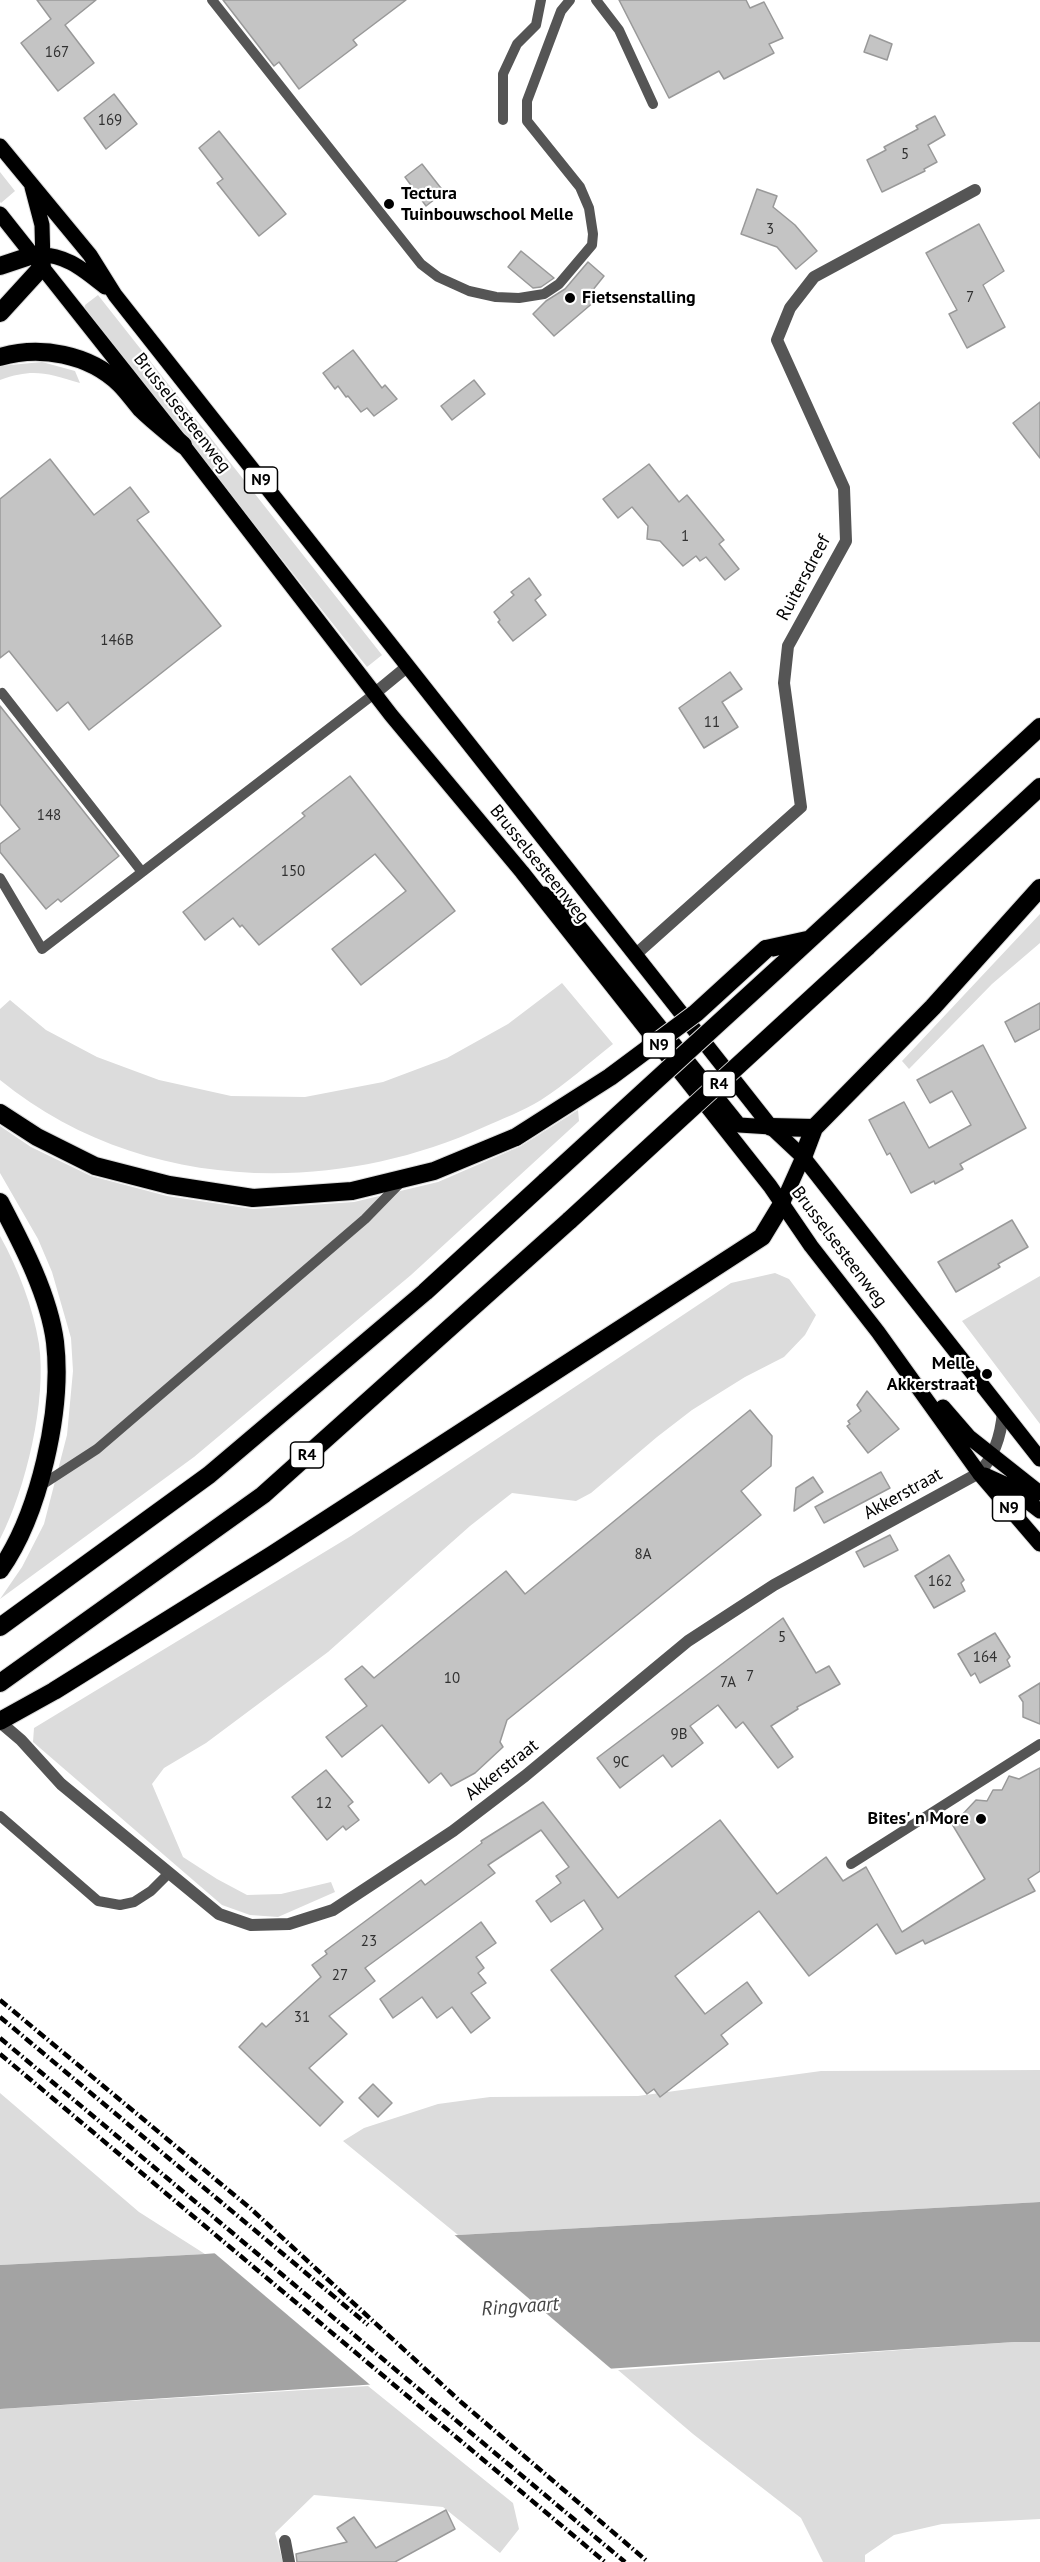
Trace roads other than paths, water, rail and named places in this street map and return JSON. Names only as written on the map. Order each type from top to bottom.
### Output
[{"type":"highway","points":[[0,266],[40,258]]},
{"type":"highway","points":[[0,313],[40,258]]},
{"type":"highway","points":[[0,357],[18,352],[55,352],[96,367],[119,383],[142,410],[183,445]]},
{"type":"highway","name":"R4","points":[[0,1627],[208,1475],[425,1292],[1040,727]]},
{"type":"highway","name":"R4","points":[[0,1683],[262,1495],[570,1220],[1040,788]]},
{"type":"highway","points":[[803,1157],[814,1128],[933,1007],[1040,888]]},
{"type":"highway","points":[[0,1113],[37,1137],[95,1166],[169,1185],[253,1198],[352,1191],[434,1171],[516,1137],[629,1063],[696,1013],[766,950],[807,940]]},
{"type":"highway","points":[[771,1126],[814,1128]]},
{"type":"highway","points":[[0,1202],[24,1246],[37,1278],[55,1341],[57,1371],[51,1433],[37,1488],[28,1518],[0,1570]]},
{"type":"highway","points":[[0,1721],[54,1691],[272,1555],[762,1237],[782,1204]]},
{"type":"main road","name":"Brusselsesteenweg","points":[[0,146],[29,178],[90,255],[115,295],[635,955],[771,1126],[803,1157],[1040,1459]]},
{"type":"main road","points":[[29,178],[42,225],[40,258],[75,263],[115,295]]},
{"type":"main road","name":"Brusselsesteenweg","points":[[0,214],[40,258],[374,694],[534,887],[782,1204],[811,1246],[878,1332],[979,1473],[1040,1544]]},
{"type":"main road","points":[[534,887],[561,904],[739,1125],[771,1126]]},
{"type":"main road","points":[[782,1204],[803,1157]]},
{"type":"main road","points":[[878,1332],[969,1437],[1040,1493]]},
{"type":"main road","points":[[979,1473],[1005,1484],[1040,1511]]},
{"type":"street","name":"Ruitersdreef","points":[[635,955],[801,807],[784,683],[788,646],[846,541],[844,488],[777,340],[790,308],[814,277],[975,190]]},
{"type":"street","points":[[374,694],[408,666]]},
{"type":"street","name":"Akkerstraat","points":[[0,1721],[21,1740],[61,1784],[219,1914],[251,1925],[289,1924],[333,1910],[453,1831],[688,1641],[774,1585],[979,1473],[992,1455],[999,1437],[1003,1412]]},
{"type":"street","points":[[285,2541],[290,2562]]},
{"type":"lane","points":[[212,0],[421,264],[438,278],[469,291],[496,297],[519,298],[544,294],[559,284],[592,245],[593,234],[589,208],[580,187],[527,121],[527,101],[561,11],[570,0]]},
{"type":"lane","points":[[503,120],[503,74],[517,44],[536,25],[541,0]]},
{"type":"lane","points":[[596,0],[619,30],[653,104]]},
{"type":"lane","points":[[0,694],[2,693],[142,872]]},
{"type":"lane","points":[[0,878],[42,949],[374,694]]},
{"type":"lane","points":[[37,1488],[97,1449],[365,1220],[405,1178]]},
{"type":"lane","points":[[851,1864],[1040,1744]]},
{"type":"lane","points":[[0,1816],[98,1901],[120,1905],[134,1902],[151,1891],[168,1874]]},
{"type":"water","name":"Ringvaart","points":[[1040,2202],[1040,2342],[0,2409],[0,2265],[205,2254],[458,2235]]},
{"type":"railway","points":[[0,2000],[250,2208],[461,2402],[648,2562]]},
{"type":"railway","points":[[0,2017],[368,2325]]},
{"type":"railway","points":[[0,2038],[625,2562]]},
{"type":"railway","points":[[0,2054],[605,2562]]},
{"type":"place","name":"Tectura Tuinbouwschool Melle","points":[[389,204]]},
{"type":"place","name":"Fietsenstalling","points":[[570,298]]},
{"type":"place","name":"Melle Akkerstraat","points":[[987,1374]]},
{"type":"place","name":"Bites' n More","points":[[981,1819]]}]
